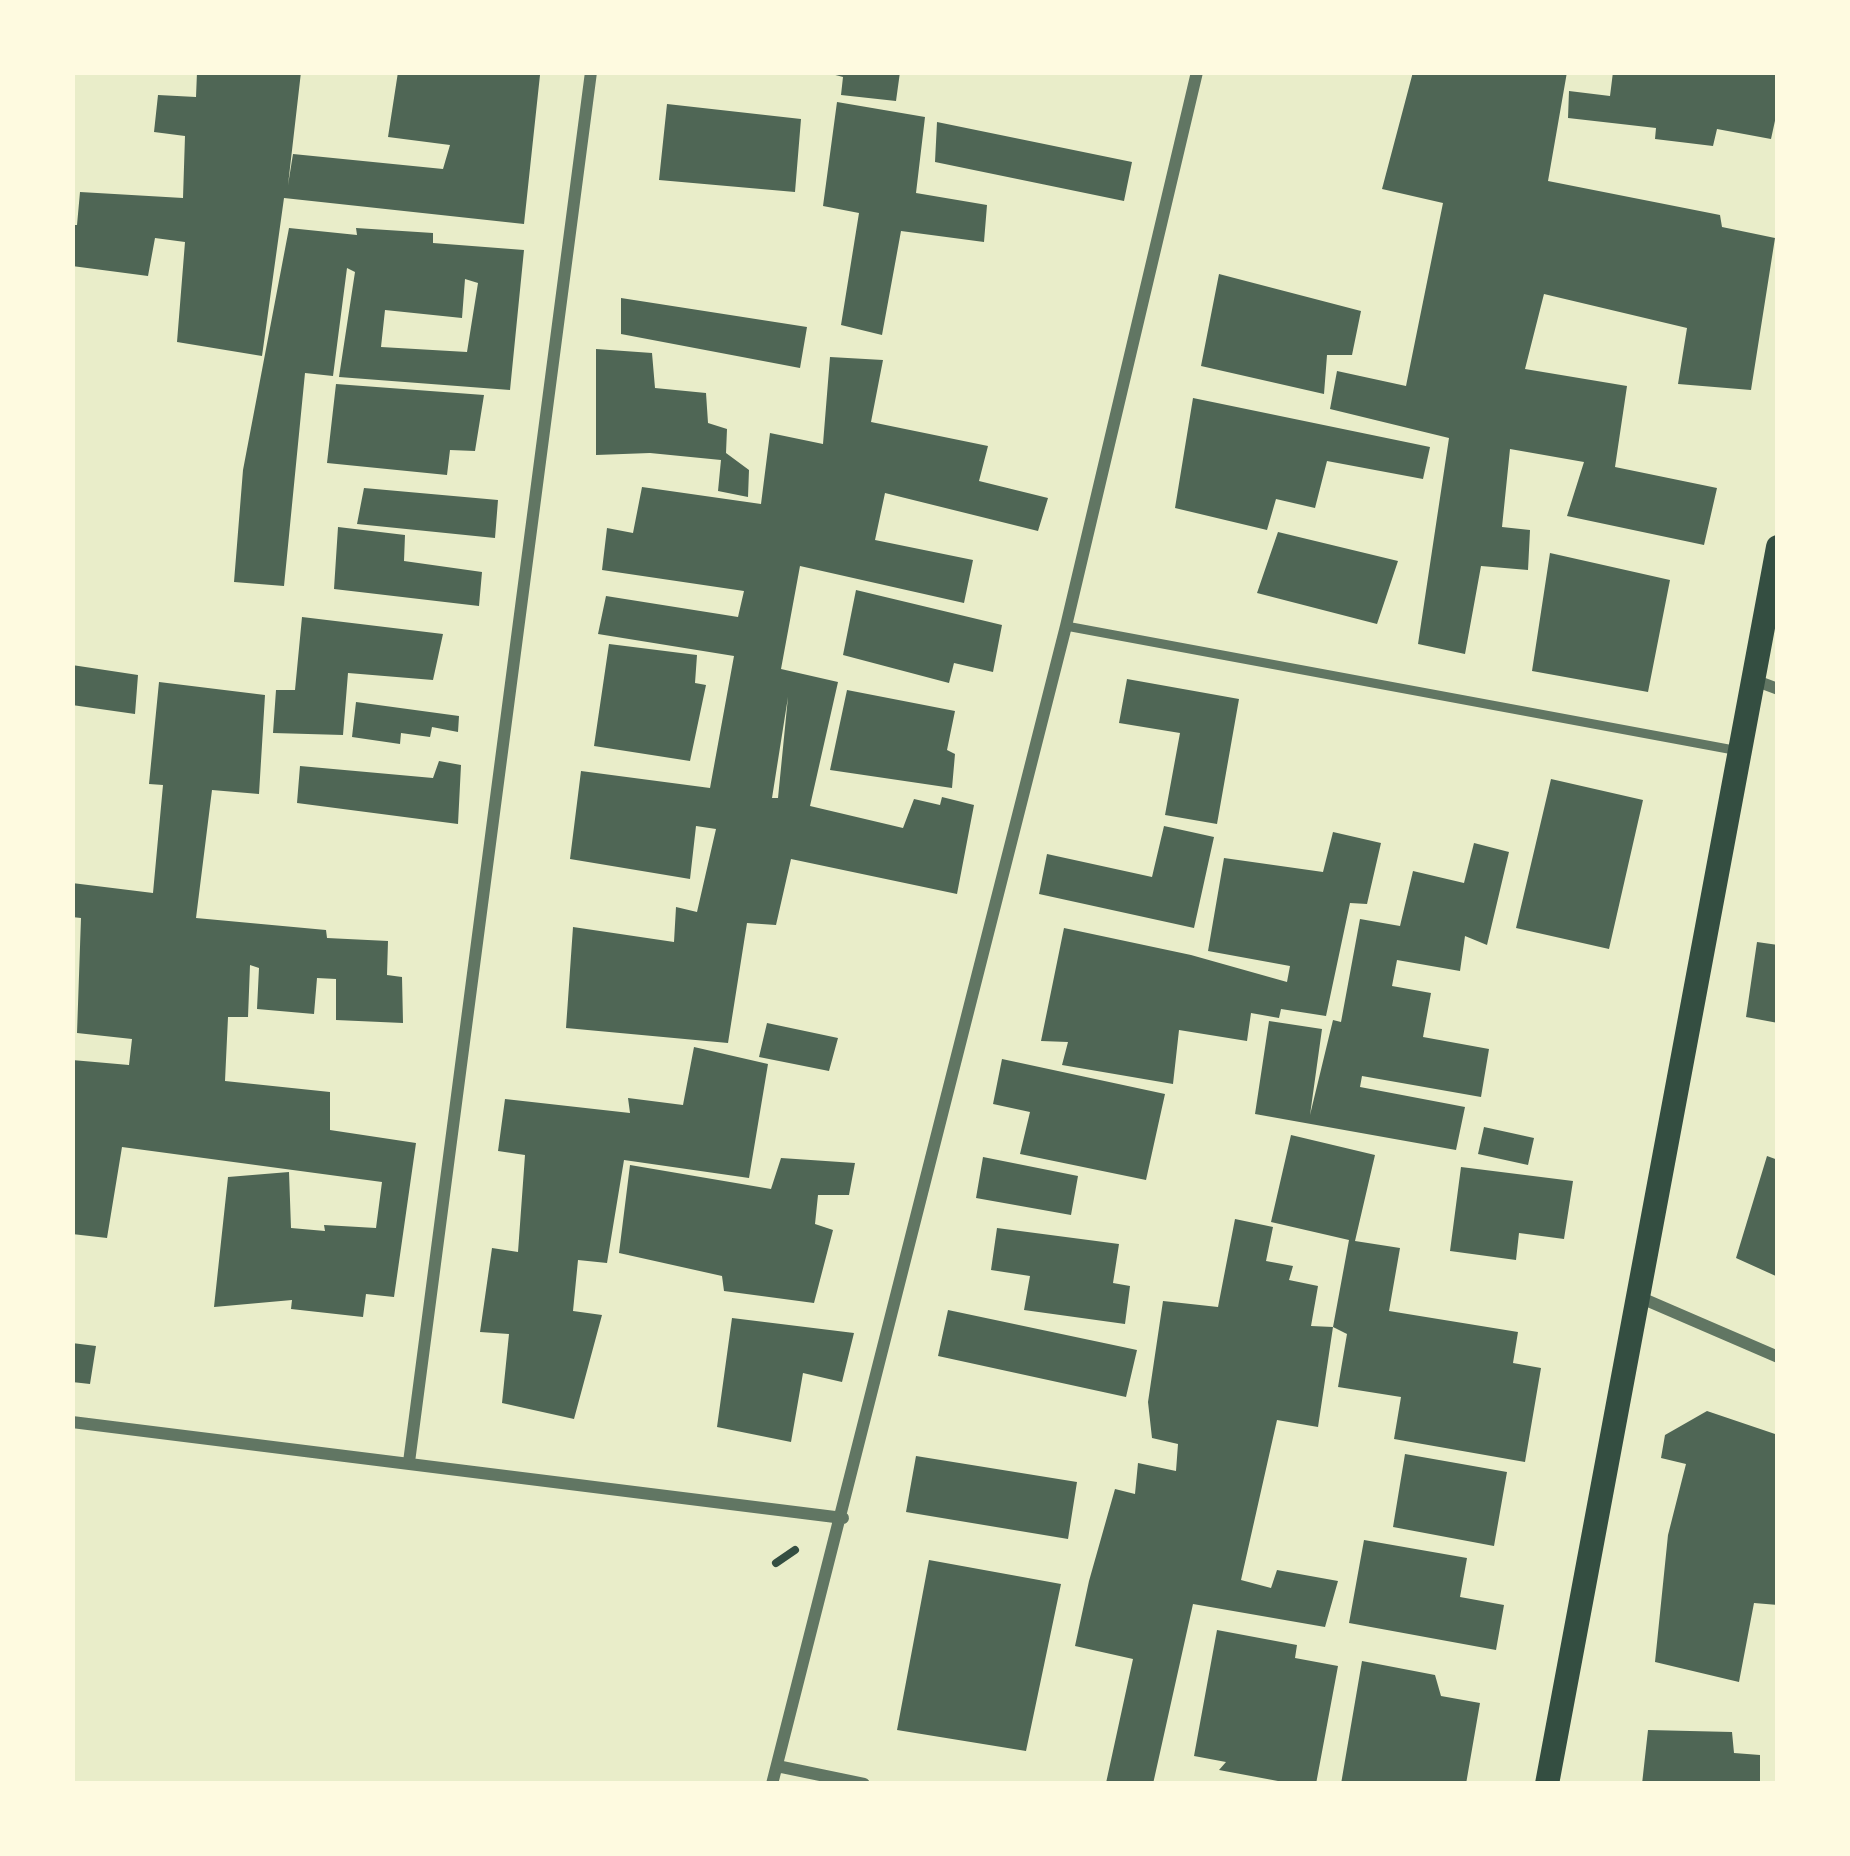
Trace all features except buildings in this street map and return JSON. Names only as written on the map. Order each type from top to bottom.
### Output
[{"type":"main road","points":[[1546,1784],[1778,547]]},
{"type":"street","points":[[409,1462],[591,72]]},
{"type":"street","points":[[772,1784],[1066,626],[1197,72]]},
{"type":"street","points":[[1753,679],[1778,689]]},
{"type":"street","points":[[1638,1296],[1778,1357]]},
{"type":"street","points":[[72,1422],[843,1518]]},
{"type":"street","points":[[778,1766],[864,1784]]},
{"type":"lane","points":[[1066,626],[1740,751]]}]
